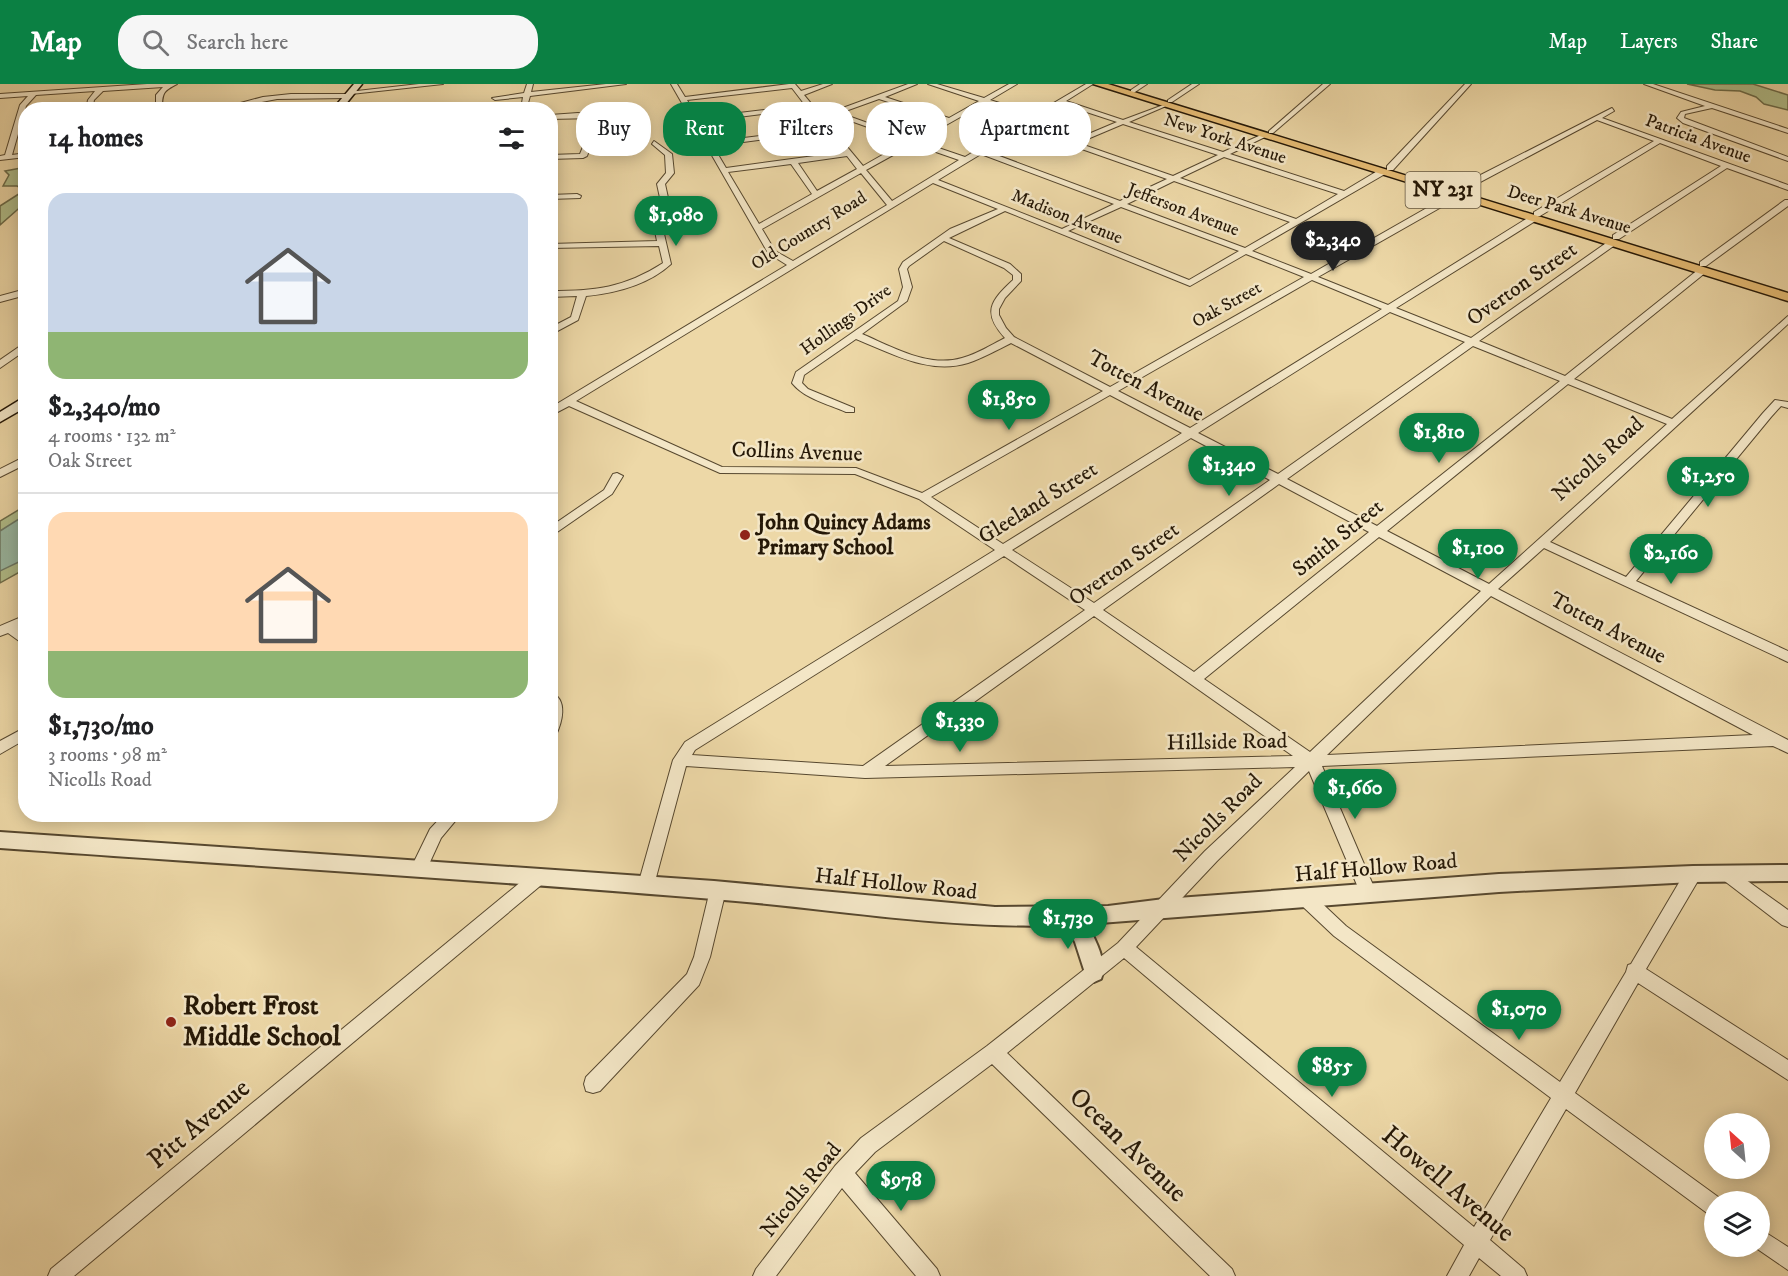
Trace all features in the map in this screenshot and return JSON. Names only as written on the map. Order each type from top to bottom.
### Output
[{"type":"main road","points":[[342,102],[358,84]]},
{"type":"main road","name":"Deer Park Avenue","points":[[1098,84],[1459,192],[1788,297]]},
{"type":"main road","name":"Deer Park Avenue","points":[[1111,84],[1167,103]]},
{"type":"main road","name":"Deer Park Avenue","points":[[1703,268],[1788,290]]},
{"type":"main road","points":[[1,416],[18,405]]},
{"type":"street","points":[[159,102],[159,95],[168,84]]},
{"type":"street","points":[[0,96],[118,86],[174,84]]},
{"type":"street","points":[[246,102],[440,84]]},
{"type":"street","points":[[525,102],[530,84]]},
{"type":"street","points":[[495,98],[623,84]]},
{"type":"street","points":[[674,84],[684,102]]},
{"type":"street","points":[[800,94],[829,84]]},
{"type":"street","points":[[854,106],[914,84]]},
{"type":"street","points":[[931,84],[987,102]]},
{"type":"street","points":[[947,122],[1014,84]]},
{"type":"street","name":"Old Country Road","points":[[1062,102],[1090,84]]},
{"type":"street","points":[[1133,91],[1144,84]]},
{"type":"street","points":[[1091,135],[1167,103],[1196,84]]},
{"type":"street","points":[[1063,231],[1267,134],[1327,84]]},
{"type":"street","points":[[1246,251],[1386,170],[1468,84]]},
{"type":"street","points":[[1647,84],[1788,131]]},
{"type":"street","points":[[682,99],[793,85],[807,102]]},
{"type":"street","points":[[91,102],[101,89]]},
{"type":"street","points":[[26,102],[34,94]]},
{"type":"street","points":[[879,97],[950,120]]},
{"type":"street","points":[[1713,106],[1683,113],[1680,118],[1685,123],[1788,159]]},
{"type":"street","name":"Oak Street","points":[[923,497],[1459,192],[1612,110]]},
{"type":"street","name":"New York Avenue","points":[[1091,111],[1345,194]]},
{"type":"street","points":[[558,116],[578,114],[599,116],[583,156],[558,157]]},
{"type":"street","points":[[4,157],[18,117]]},
{"type":"street","name":"Patricia Avenue","points":[[1597,118],[1788,188]]},
{"type":"street","name":"Gleeland Street","points":[[646,885],[680,760],[690,746],[1535,216],[1659,141]]},
{"type":"street","points":[[558,294],[616,290],[646,278],[668,264],[657,221],[666,207],[661,184],[670,173],[668,154],[654,143]]},
{"type":"street","points":[[1091,150],[1298,222]]},
{"type":"street","points":[[947,153],[965,160]]},
{"type":"street","points":[[716,156],[772,253],[782,261],[792,264]]},
{"type":"street","points":[[724,170],[833,156]]},
{"type":"street","points":[[851,156],[890,204]]},
{"type":"street","points":[[757,228],[885,156]]},
{"type":"street","name":"Old Country Road","points":[[558,408],[972,156]]},
{"type":"street","name":"Jefferson Avenue","points":[[993,156],[1246,251],[1674,423]]},
{"type":"street","points":[[793,161],[816,195]]},
{"type":"street","name":"Overton Street","points":[[865,772],[1614,240],[1726,166]]},
{"type":"street","name":"Madison Avenue","points":[[933,180],[1190,283],[1246,251]]},
{"type":"street","points":[[558,196],[577,196]]},
{"type":"street","name":"Smith Street","points":[[1195,679],[1703,268],[1788,202]]},
{"type":"street","name":"Hollings Drive","points":[[850,410],[804,391],[797,383],[799,374],[908,296],[909,289],[903,269],[906,264],[953,231],[1006,208]]},
{"type":"street","name":"Totten Avenue","points":[[943,238],[1007,266],[1017,274],[1017,281],[1000,296],[993,307],[994,318],[1011,339],[1782,743]]},
{"type":"street","points":[[558,246],[661,243]]},
{"type":"street","points":[[558,328],[575,318],[582,293]]},
{"type":"street","points":[[0,299],[18,294]]},
{"type":"street","name":"Nicolls Road","points":[[763,1276],[842,1173],[868,1145],[993,1052],[1124,948],[1211,856],[1490,590],[1788,319]]},
{"type":"street","points":[[855,335],[920,360],[947,364],[962,362],[1011,339]]},
{"type":"street","points":[[0,365],[18,351]]},
{"type":"street","name":"Collins Avenue","points":[[569,402],[720,470],[856,471],[923,497],[1093,609],[1311,761]]},
{"type":"street","points":[[1628,582],[1784,403]]},
{"type":"street","points":[[0,474],[18,464]]},
{"type":"street","points":[[558,526],[608,492],[617,476]]},
{"type":"street","points":[[1541,542],[1788,657]]},
{"type":"street","points":[[0,748],[18,737]]},
{"type":"street","name":"Hillside Road","points":[[680,760],[865,772],[1311,761],[1782,743]]},
{"type":"street","points":[[1311,761],[1368,892]]},
{"type":"street","points":[[419,868],[435,834],[446,822]]},
{"type":"street","name":"Half Hollow Road","points":[[0,840],[540,876],[718,890],[996,918],[1133,913],[1164,908],[1499,883],[1693,874],[1788,873]]},
{"type":"street","points":[[1457,1276],[1693,874]]},
{"type":"street","points":[[1728,874],[1788,920]]},
{"type":"street","name":"Pitt Avenue","points":[[58,1276],[540,876]]},
{"type":"street","points":[[593,1084],[693,979],[702,957],[718,890]]},
{"type":"street","points":[[1305,898],[1340,931],[1704,1199]]},
{"type":"street","points":[[1071,916],[1088,946],[1094,972]]},
{"type":"street","name":"Howell Avenue","points":[[1124,948],[1516,1276]]},
{"type":"street","points":[[1634,971],[1788,1071]]},
{"type":"street","name":"Ocean Avenue","points":[[993,1052],[1225,1276]]},
{"type":"street","points":[[842,1173],[930,1276]]},
{"type":"street","points":[[1770,1246],[1788,1260]]},
{"type":"green space","points":[[1687,84],[1753,84],[1788,95],[1788,110],[1764,104],[1756,97],[1740,91],[1715,90]]},
{"type":"green space","points":[[18,169],[18,186],[3,186],[9,175],[5,171]]},
{"type":"green space","points":[[18,194],[18,209],[0,225],[0,206]]},
{"type":"green space","points":[[18,510],[18,573],[0,583],[0,521]]},
{"type":"shaded area","points":[[18,519],[18,562],[0,571],[0,531]]},
{"type":"place","name":"John Quincy Adams Primary School","points":[[745,535]]},
{"type":"place","name":"Robert Frost Middle School","points":[[171,1022]]}]
